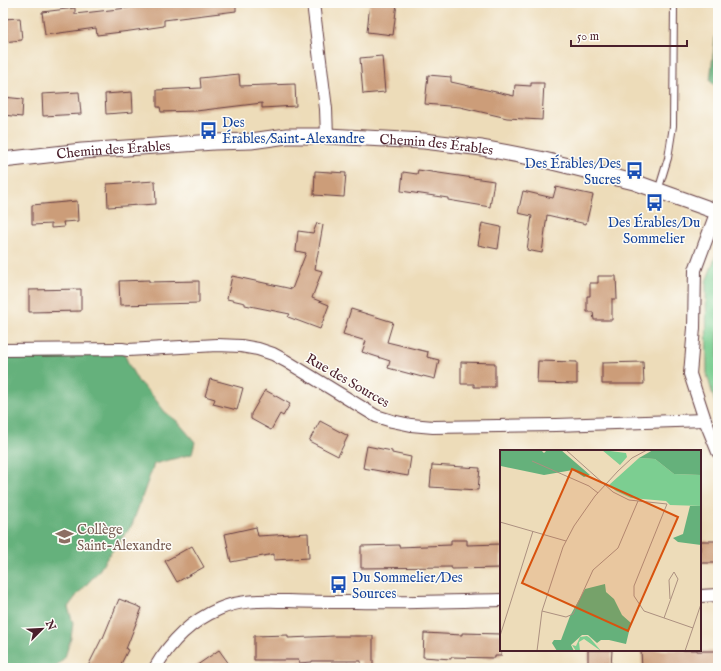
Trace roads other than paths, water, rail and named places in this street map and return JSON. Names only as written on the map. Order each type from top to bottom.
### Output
[{"type":"street","points":[[313,3],[326,110],[327,136]]},
{"type":"street","name":"Chemin des Érables","points":[[3,160],[82,151],[251,141],[287,136],[327,136],[424,141],[482,148],[540,159],[634,182],[718,210]]},
{"type":"street","points":[[718,210],[695,270],[694,328],[690,374],[705,420],[718,452]]},
{"type":"street","name":"Rue des Sources","points":[[3,350],[128,350],[217,345],[241,346],[258,349],[273,354],[286,361],[376,416],[411,425],[433,427],[556,425],[705,420]]},
{"type":"street","points":[[701,596],[718,596]]},
{"type":"street","points":[[156,668],[171,645],[183,632],[207,614],[234,604],[251,601],[355,602],[500,600]]},
{"type":"lane","points":[[658,191],[668,158],[673,126],[674,3]]},
{"type":"place","name":"Des Érables/Saint-Alexandre","points":[[209,130]]},
{"type":"place","name":"Des Érables/Des Sucres","points":[[634,171]]},
{"type":"place","name":"Des Érables/Du Sommelier","points":[[654,202]]},
{"type":"place","name":"Collège Saint-Alexandre","points":[[64,537]]},
{"type":"place","name":"Du Sommelier/Des Sources","points":[[339,585]]}]
